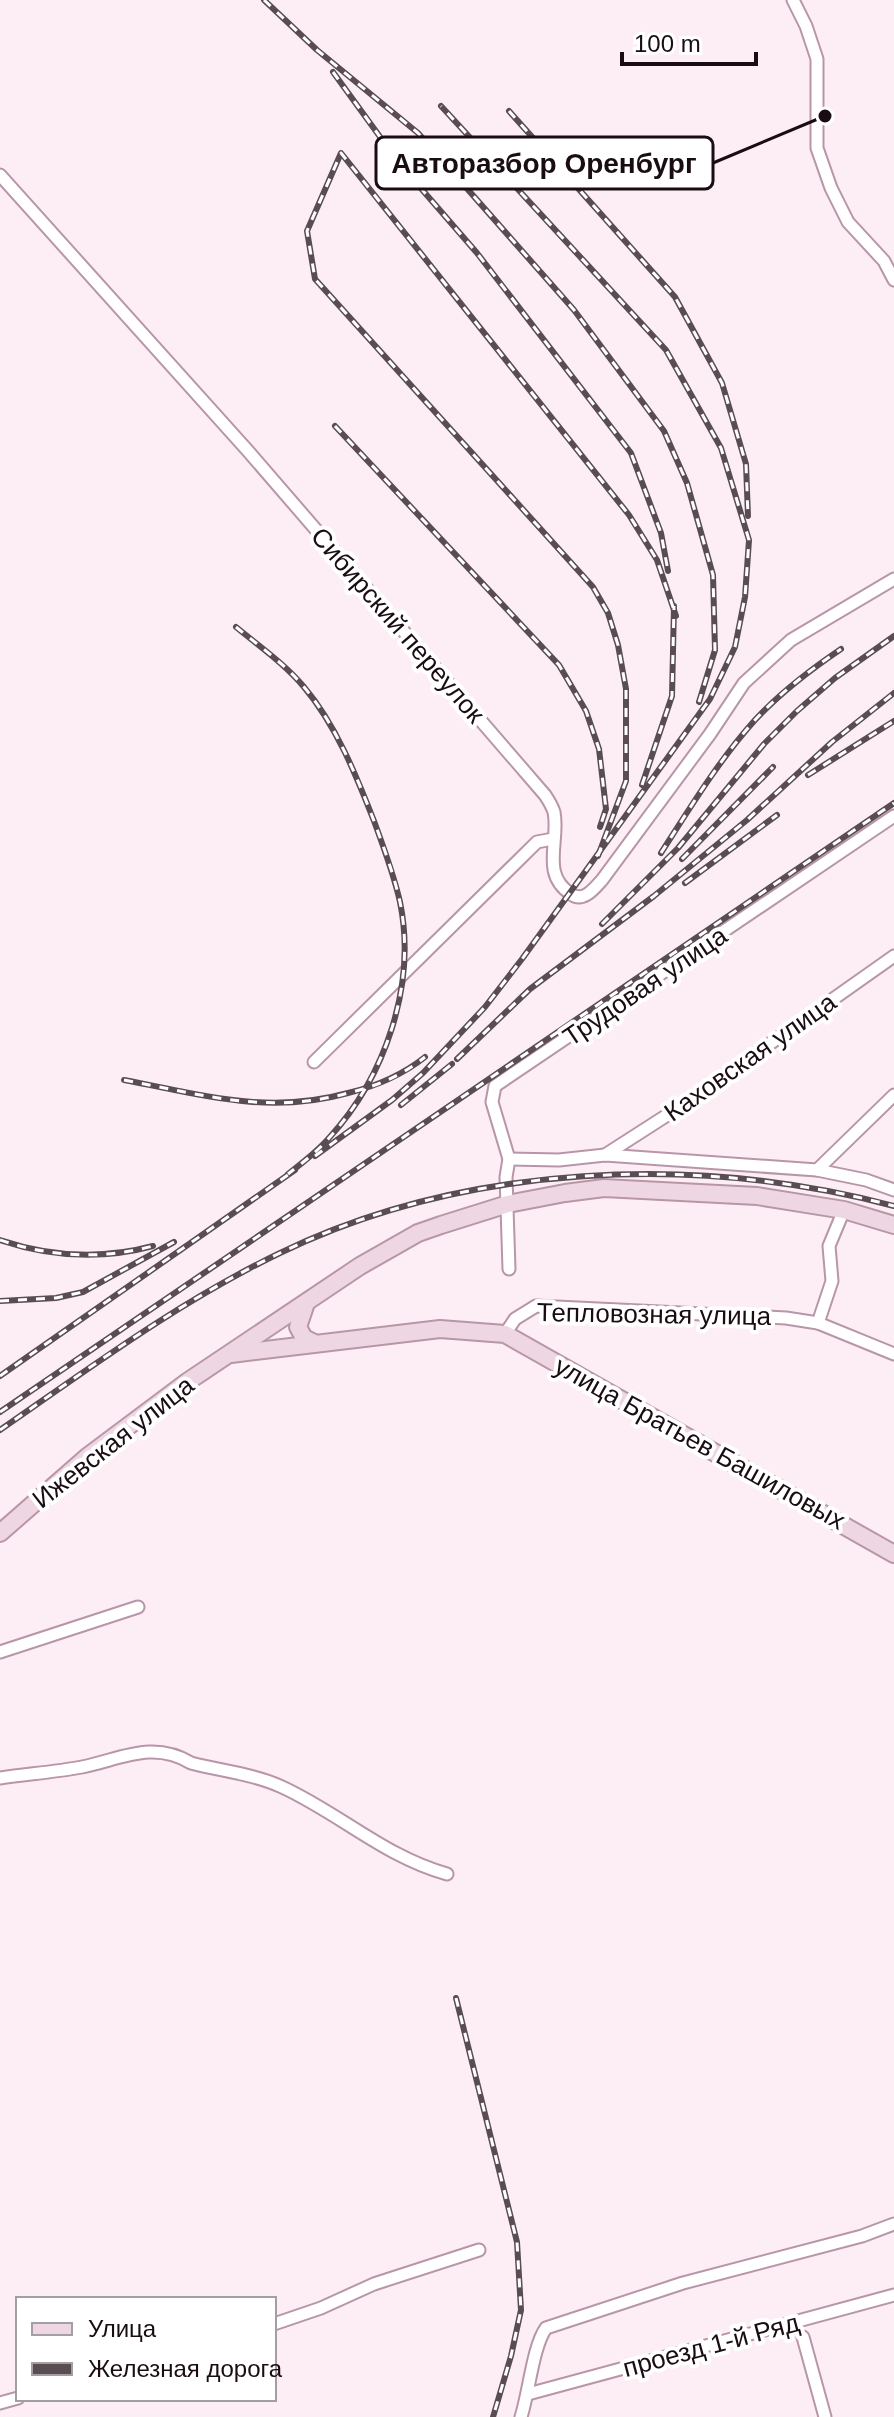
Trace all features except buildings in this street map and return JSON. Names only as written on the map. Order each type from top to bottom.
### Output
[{"type":"street","points":[[793,0],[817,59],[817,148],[831,188],[848,222],[884,261],[894,280]]},
{"type":"street","name":"Сибирский переулок","points":[[0,175],[239,441],[545,795],[554,813],[552,863],[562,886],[578,898],[590,892],[710,734],[744,683],[791,640],[894,579]]},
{"type":"street","name":"Трудовая улица","points":[[509,1269],[506,1177],[509,1159],[492,1102],[495,1086],[894,816]]},
{"type":"street","points":[[314,1062],[537,842],[553,839]]},
{"type":"street","name":"Каховская улица","points":[[605,1155],[686,1103],[894,956]]},
{"type":"street","points":[[817,1170],[894,1095]]},
{"type":"street","points":[[509,1159],[559,1160],[605,1155],[817,1170],[866,1180],[894,1190]]},
{"type":"street","name":"Ижевская улица","points":[[0,1533],[123,1430],[306,1301],[418,1233],[508,1204],[585,1189],[627,1188],[757,1196],[844,1210],[894,1225]]},
{"type":"street","points":[[818,1323],[832,1281],[829,1246],[844,1210]]},
{"type":"street","points":[[306,1301],[298,1327],[304,1338],[314,1343]]},
{"type":"street","name":"Тепловозная улица","points":[[229,1354],[440,1329],[505,1334],[515,1319],[536,1306],[786,1318],[818,1323],[894,1354]]},
{"type":"street","name":"улица Братьев Башиловых","points":[[505,1334],[894,1554]]},
{"type":"street","points":[[0,1652],[138,1607]]},
{"type":"street","points":[[0,1778],[83,1767],[133,1752],[180,1756],[191,1763],[279,1785],[318,1805],[403,1859],[447,1874]]},
{"type":"street","points":[[521,2417],[540,2336],[555,2323],[683,2283],[862,2236],[894,2224]]},
{"type":"street","points":[[276,2323],[321,2308],[374,2284],[479,2250]]},
{"type":"street","name":"проезд 1-й Ряд","points":[[528,2394],[894,2295]]},
{"type":"street","points":[[803,2337],[825,2417]]},
{"type":"railway","points":[[264,0],[317,50],[418,133],[574,310],[664,431],[687,483],[713,575],[715,650],[699,702]]},
{"type":"railway","points":[[333,72],[399,163],[477,253],[631,453],[661,533],[668,571]]},
{"type":"railway","points":[[315,1156],[392,1100],[423,1073],[485,1007],[522,959],[710,699],[735,647],[745,597],[749,540],[721,448],[666,350],[441,106]]},
{"type":"railway","points":[[509,111],[675,297],[722,383],[746,464],[748,516]]},
{"type":"railway","points":[[598,856],[626,781],[626,689],[608,613],[593,587],[315,279],[307,231],[341,153],[629,515],[657,560],[676,616]]},
{"type":"railway","points":[[335,426],[559,665],[586,711],[599,749],[606,809],[600,827]]},
{"type":"railway","points":[[642,785],[672,696],[674,606]]},
{"type":"railway","points":[[236,627],[297,679],[335,734],[360,786],[385,851],[400,902],[404,933],[400,997],[381,1058],[349,1114],[320,1148],[288,1174]]},
{"type":"railway","points":[[602,924],[678,848],[764,744],[797,711],[835,678],[894,636]]},
{"type":"railway","points":[[661,853],[717,768],[755,720],[796,682],[841,649]]},
{"type":"railway","points":[[457,1059],[530,989],[654,896],[747,820],[832,742],[894,693]]},
{"type":"railway","points":[[808,775],[894,721]]},
{"type":"railway","points":[[682,859],[773,767]]},
{"type":"railway","points":[[0,1412],[894,803]]},
{"type":"railway","points":[[685,883],[777,815]]},
{"type":"railway","points":[[124,1080],[209,1097],[263,1103],[290,1102],[319,1099],[369,1087],[398,1075],[425,1057]]},
{"type":"railway","points":[[401,1105],[452,1064]]},
{"type":"railway","points":[[0,1376],[295,1170]]},
{"type":"railway","points":[[0,1430],[137,1336],[243,1272],[351,1223],[426,1200],[504,1185],[583,1176],[662,1174],[741,1179],[819,1189],[894,1206]]},
{"type":"railway","points":[[0,1240],[38,1250],[76,1255],[114,1253],[153,1246]]},
{"type":"railway","points":[[0,1301],[56,1298],[83,1292],[174,1242]]},
{"type":"railway","points":[[456,1998],[517,2242],[521,2310],[493,2417]]},
{"type":"place","name":"Авторазбор Оренбург","points":[[825,116]]}]
